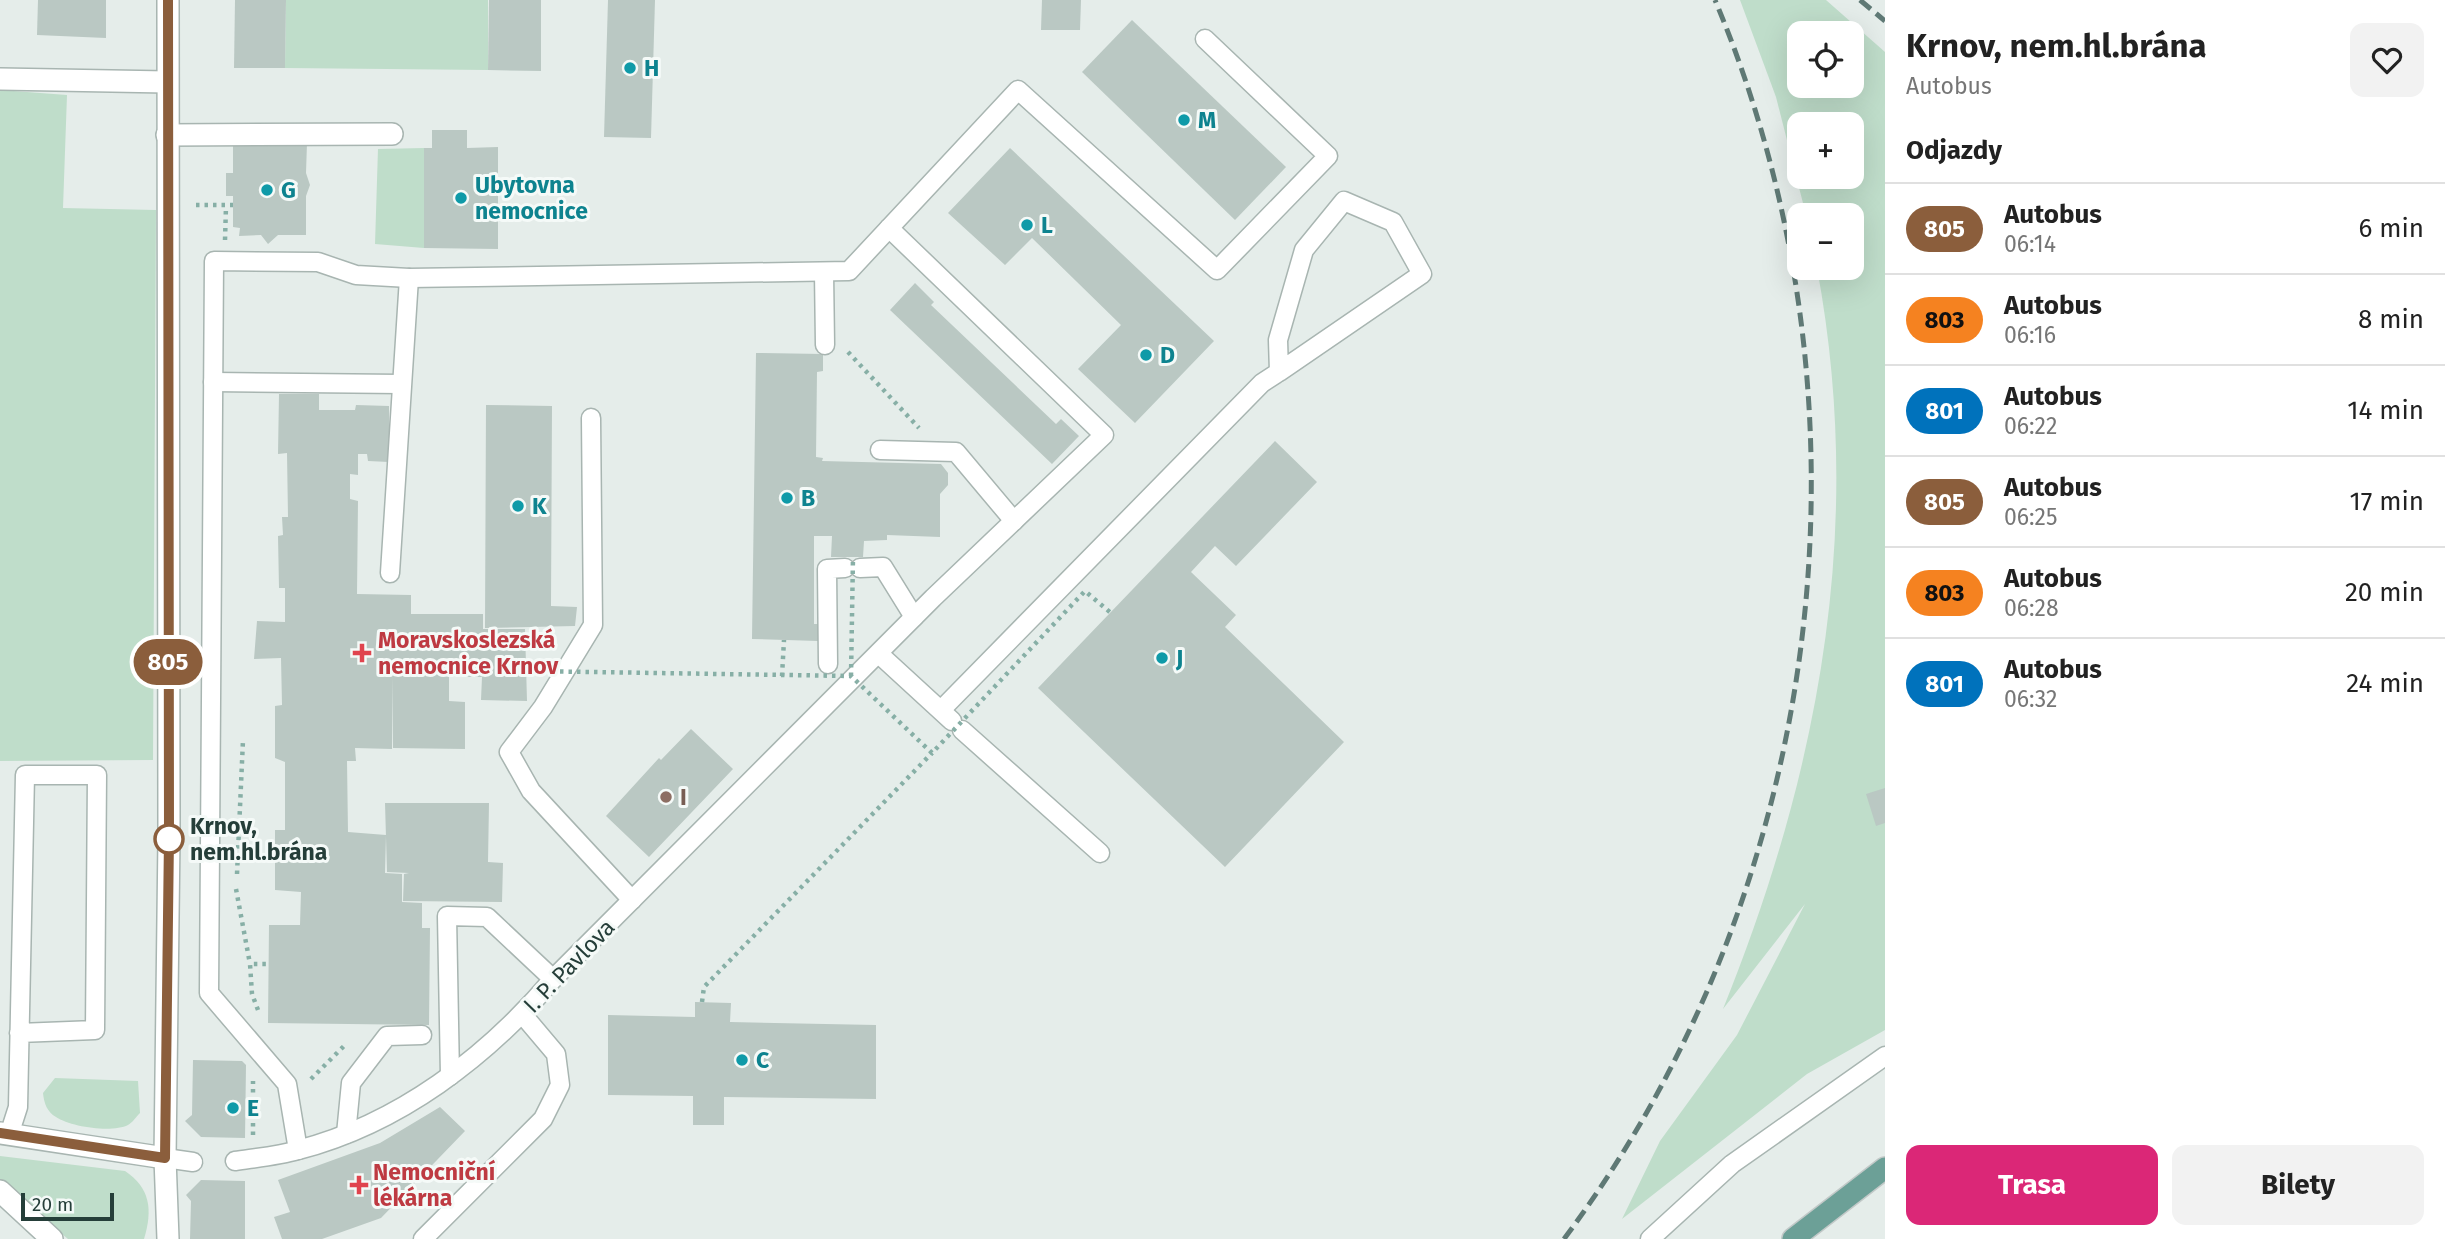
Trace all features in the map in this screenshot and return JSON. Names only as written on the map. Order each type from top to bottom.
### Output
[{"type":"main road","points":[[1793,1239],[1885,1168]]},
{"type":"street","points":[[168,0],[169,837],[165,1158],[168,1239]]},
{"type":"street","points":[[0,79],[167,82]]},
{"type":"street","points":[[167,135],[392,134]]},
{"type":"street","points":[[5,1134],[165,1158]]},
{"type":"street","points":[[0,1191],[52,1239]]},
{"type":"lane","points":[[298,1150],[287,1084],[209,993],[214,261],[318,261],[356,275],[409,278],[849,271],[1018,90],[1217,270],[1328,156],[1205,39]]},
{"type":"lane","points":[[952,720],[1262,383],[1279,372],[1422,274],[1393,222],[1344,201],[1304,250],[1278,340],[1279,372]]},
{"type":"lane","name":"I. P. Pavlova","points":[[234,1161],[298,1150],[346,1133],[397,1111],[450,1076],[523,1015],[553,979],[840,686],[879,654],[914,617],[1104,435],[889,228]]},
{"type":"lane","points":[[824,272],[825,336]]},
{"type":"lane","points":[[390,573],[409,278]]},
{"type":"lane","points":[[213,382],[401,384]]},
{"type":"lane","points":[[592,418],[593,625],[543,707],[509,752],[531,791],[632,900]]},
{"type":"lane","points":[[880,450],[956,452],[1013,521]]},
{"type":"lane","points":[[828,664],[827,569],[853,564],[883,566],[914,617]]},
{"type":"lane","points":[[879,654],[1100,853]]},
{"type":"lane","points":[[5,1134],[18,1107],[19,1033],[25,775],[97,775],[95,1030],[19,1033]]},
{"type":"lane","points":[[450,1076],[447,916],[487,917],[553,979]]},
{"type":"lane","points":[[423,1239],[543,1119],[560,1085],[556,1054],[523,1015]]},
{"type":"lane","points":[[346,1133],[351,1083],[387,1036],[422,1035]]},
{"type":"lane","points":[[1650,1239],[1732,1164],[1885,1056]]},
{"type":"lane","points":[[165,1158],[193,1161]]},
{"type":"path","points":[[196,205],[233,205]]},
{"type":"path","points":[[225,261],[226,206]]},
{"type":"path","points":[[825,336],[941,452]]},
{"type":"path","points":[[840,686],[853,564]]},
{"type":"path","points":[[702,1002],[704,987],[1086,591],[1111,613]]},
{"type":"path","points":[[782,676],[784,640]]},
{"type":"path","points":[[527,671],[782,676],[840,686],[932,753]]},
{"type":"path","points":[[243,740],[236,890],[250,964]]},
{"type":"path","points":[[307,1082],[347,1043]]},
{"type":"green space","points":[[286,0],[488,0],[488,70],[285,68]]},
{"type":"green space","points":[[1740,0],[1826,0],[1850,21],[1787,21],[1787,98],[1864,98],[1864,33],[1885,52],[1885,1030],[1807,1074],[1622,1219],[1660,1141],[1737,1035],[1805,904],[1723,1009],[1757,919],[1785,828],[1808,737],[1824,645],[1834,553],[1836,459],[1831,364],[1819,280],[1864,280],[1864,203],[1803,203],[1799,189],[1864,189],[1864,112],[1787,112],[1787,140],[1776,97]]},
{"type":"green space","points":[[0,90],[67,95],[63,208],[156,210],[153,760],[0,761]]},
{"type":"green space","points":[[424,148],[424,248],[375,244],[378,149]]},
{"type":"green space","points":[[55,1078],[138,1081],[140,1113],[128,1125],[112,1129],[92,1128],[63,1121],[50,1113],[43,1097],[43,1093]]},
{"type":"green space","points":[[0,1156],[125,1171],[140,1185],[147,1200],[149,1209],[144,1239],[68,1239],[0,1182]]},
{"type":"building","points":[[38,0],[106,0],[106,38],[37,35]]},
{"type":"building","points":[[235,0],[286,0],[285,68],[234,68]]},
{"type":"building","points":[[489,0],[541,0],[541,71],[488,70]]},
{"type":"building","name":"H","points":[[608,0],[655,0],[651,138],[604,137]]},
{"type":"building","points":[[1042,0],[1081,0],[1080,30],[1041,30]]},
{"type":"building","name":"M","points":[[1132,20],[1286,167],[1235,220],[1082,72]]},
{"type":"building","name":"Ubytovna nemocnice","points":[[432,130],[467,130],[467,148],[498,147],[498,249],[424,248],[424,148],[432,148]]},
{"type":"building","name":"G","points":[[233,142],[307,143],[306,173],[310,185],[306,196],[306,235],[278,235],[268,244],[261,235],[239,236],[240,228],[233,227],[233,196],[226,196],[226,173],[233,173]]},
{"type":"building","points":[[1010,148],[1214,341],[1135,423],[1078,369],[1121,325],[1032,238],[1005,265],[948,213]]},
{"type":"building","points":[[915,283],[934,302],[931,305],[1056,424],[1061,419],[1079,436],[1052,464],[890,310]]},
{"type":"building","points":[[756,353],[823,354],[823,371],[817,372],[816,457],[823,458],[822,461],[941,464],[948,473],[948,485],[940,494],[940,537],[887,535],[887,540],[864,541],[863,557],[831,557],[832,536],[814,536],[814,624],[819,624],[818,641],[752,639]]},
{"type":"building","points":[[279,394],[319,394],[319,410],[355,410],[356,405],[389,406],[389,462],[368,461],[367,454],[358,454],[358,475],[350,474],[350,499],[358,501],[357,594],[411,595],[411,614],[483,614],[483,629],[525,629],[527,701],[481,700],[482,677],[449,677],[449,701],[465,702],[465,749],[393,748],[392,676],[392,749],[355,748],[356,761],[347,761],[348,832],[386,835],[385,873],[402,874],[402,902],[422,903],[422,928],[430,928],[429,1025],[268,1023],[269,925],[300,925],[301,892],[275,890],[275,830],[285,830],[285,762],[275,758],[275,706],[282,705],[281,658],[254,659],[257,621],[285,622],[285,588],[279,588],[278,536],[283,535],[282,517],[288,517],[287,453],[278,454]]},
{"type":"building","name":"K","points":[[486,405],[552,406],[551,606],[577,607],[575,626],[485,628]]},
{"type":"building","name":"J","points":[[1275,441],[1317,482],[1236,566],[1215,546],[1191,572],[1236,615],[1225,627],[1344,742],[1225,867],[1038,688]]},
{"type":"building","name":"I","points":[[691,729],[733,769],[649,857],[606,816],[659,758],[661,760]]},
{"type":"building","points":[[1885,788],[1885,823],[1876,826],[1866,794]]},
{"type":"building","points":[[385,803],[489,803],[488,862],[503,863],[502,902],[403,901],[404,874],[409,873],[387,872]]},
{"type":"building","name":"C","points":[[695,1002],[731,1003],[730,1022],[876,1025],[876,1099],[724,1097],[724,1125],[693,1125],[693,1096],[608,1095],[608,1015],[695,1017]]},
{"type":"building","name":"E","points":[[193,1060],[242,1061],[246,1065],[245,1138],[201,1137],[185,1121],[192,1115]]},
{"type":"building","points":[[440,1107],[465,1131],[381,1218],[322,1239],[282,1239],[274,1217],[290,1212],[278,1180],[380,1143]]},
{"type":"building","points":[[201,1180],[245,1181],[245,1239],[190,1239],[191,1201],[186,1195]]},
{"type":"railway","points":[[1564,1239],[1653,1101],[1722,954],[1772,799],[1802,639],[1811,477],[1800,315],[1768,155],[1715,0]]},
{"type":"railway","points":[[1860,0],[1885,21]]},
{"type":"bus line","name":"805","points":[[0,1133],[165,1158],[169,837],[168,0]]},
{"type":"place","name":"H","points":[[630,68]]},
{"type":"place","name":"M","points":[[1184,120]]},
{"type":"place","name":"G","points":[[267,190]]},
{"type":"place","name":"Ubytovna nemocnice","points":[[461,198]]},
{"type":"place","name":"L","points":[[1027,225]]},
{"type":"place","name":"D","points":[[1146,355]]},
{"type":"place","name":"B","points":[[787,498]]},
{"type":"place","name":"K","points":[[518,506]]},
{"type":"place","name":"Moravskoslezská nemocnice Krnov","points":[[362,653]]},
{"type":"place","name":"J","points":[[1162,658]]},
{"type":"place","name":"I","points":[[666,797]]},
{"type":"place","name":"Krnov, nem.hl.brána","points":[[169,839]]},
{"type":"place","name":"C","points":[[742,1060]]},
{"type":"place","name":"E","points":[[233,1108]]},
{"type":"place","name":"Nemocniční lékárna","points":[[359,1185]]}]
